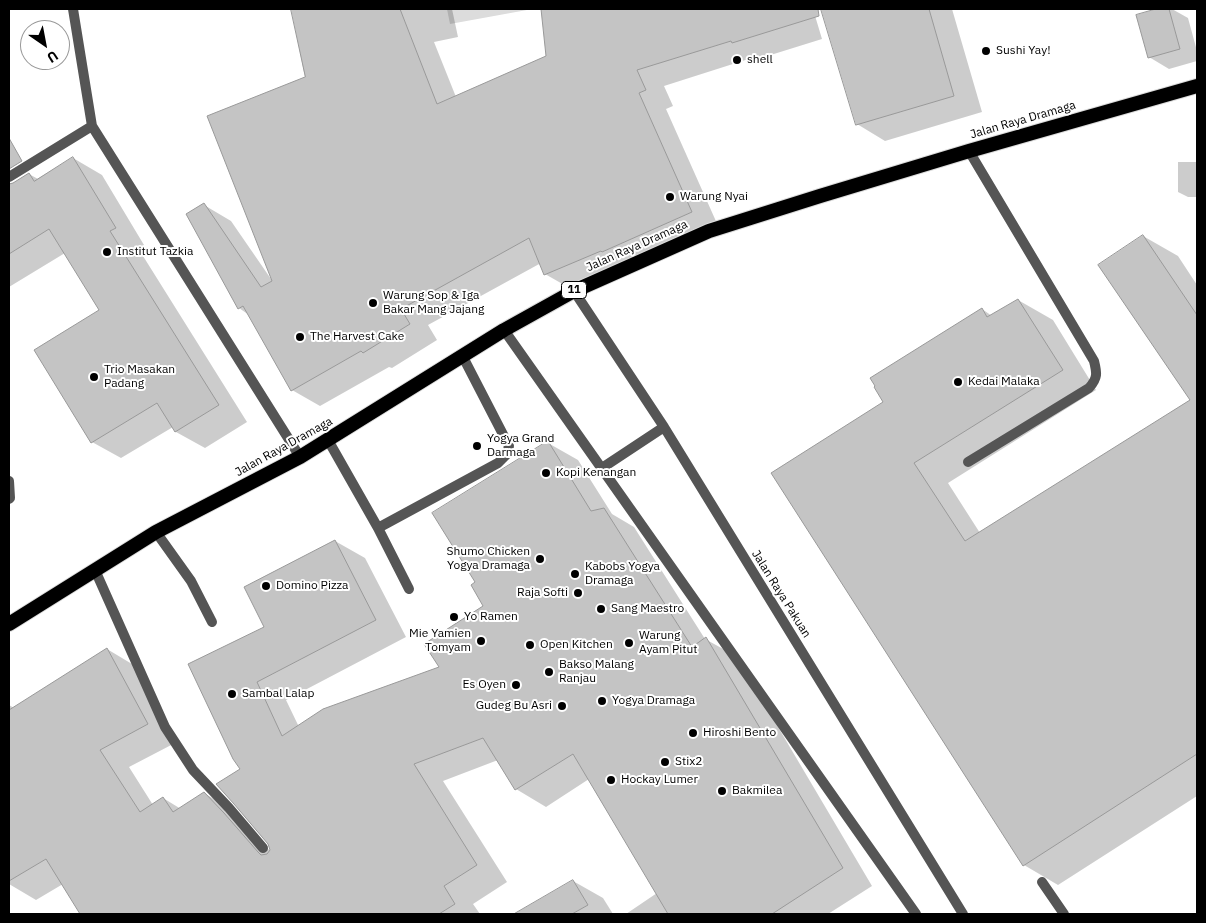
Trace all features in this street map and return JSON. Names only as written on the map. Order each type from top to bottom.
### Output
[{"type":"highway","name":"Jalan Raya Dramaga","points":[[9,624],[156,532],[300,457],[504,330],[574,291],[710,231],[969,151],[1197,86]]},
{"type":"street","points":[[73,9],[92,126],[300,457]]},
{"type":"street","points":[[9,177],[92,126]]},
{"type":"street","points":[[968,462],[1089,388],[1095,381],[1097,372],[1094,361],[969,151]]},
{"type":"street","name":"Jalan Raya Pakuan","points":[[574,291],[664,427],[963,914]]},
{"type":"street","points":[[504,330],[916,914]]},
{"type":"street","points":[[378,528],[498,463],[507,454],[509,446],[463,357]]},
{"type":"street","points":[[602,468],[664,427]]},
{"type":"street","points":[[328,440],[378,528],[409,589]]},
{"type":"street","points":[[9,481],[9,498]]},
{"type":"street","points":[[156,532],[191,581],[212,622]]},
{"type":"street","points":[[95,570],[166,727],[193,770],[230,808],[264,848]]},
{"type":"street","points":[[1042,882],[1064,914]]},
{"type":"shaded area","points":[[447,9],[527,9],[527,10],[450,24]]},
{"type":"building","points":[[291,9],[400,9],[437,104],[546,56],[541,9],[818,9],[819,16],[637,70],[646,90],[639,93],[692,212],[602,252],[544,275],[529,238],[401,309],[410,324],[363,353],[361,351],[291,391],[243,306],[238,309],[186,214],[204,203],[261,287],[272,281],[207,116],[305,77]]},
{"type":"building","points":[[821,9],[929,9],[954,96],[856,125]]},
{"type":"building","points":[[1156,9],[1169,9],[1180,49],[1148,58],[1136,15]]},
{"type":"building","points":[[9,138],[22,161],[9,169]]},
{"type":"building","points":[[73,157],[116,228],[110,231],[219,405],[175,432],[157,403],[91,443],[34,350],[99,310],[49,229],[9,254],[9,184],[29,173],[34,181]]},
{"type":"building","points":[[1143,235],[1197,315],[1197,754],[1023,866],[771,473],[883,402],[870,378],[982,308],[987,317],[1018,299],[1063,370],[914,463],[965,541],[1190,400],[1098,265]]},
{"type":"building","points":[[548,441],[591,511],[604,508],[692,647],[706,637],[843,868],[772,914],[668,914],[573,754],[515,790],[483,738],[414,764],[477,865],[444,886],[455,904],[439,914],[80,914],[46,859],[9,881],[9,710],[107,648],[148,724],[100,750],[140,812],[163,797],[173,812],[204,792],[261,855],[267,854],[270,850],[268,844],[216,784],[240,769],[233,759],[188,664],[264,627],[244,587],[335,540],[376,620],[257,682],[282,736],[323,709],[439,667],[424,644],[483,606],[471,585],[475,582],[432,513]]},
{"type":"building","points":[[573,880],[588,905],[572,914],[514,914]]},
{"type":"place","name":"Sushi Yay!","points":[[986,51]]},
{"type":"place","name":"shell","points":[[737,60]]},
{"type":"place","name":"Warung Nyai","points":[[670,197]]},
{"type":"place","name":"Institut Tazkia","points":[[107,252]]},
{"type":"place","name":"Warung Sop & Iga Bakar Mang Jajang","points":[[373,303]]},
{"type":"place","name":"The Harvest Cake","points":[[300,337]]},
{"type":"place","name":"Trio Masakan Padang","points":[[94,377]]},
{"type":"place","name":"Kedai Malaka","points":[[958,382]]},
{"type":"place","name":"Yogya Grand Darmaga","points":[[477,446]]},
{"type":"place","name":"Kopi Kenangan","points":[[546,473]]},
{"type":"place","name":"Shumo Chicken Yogya Dramaga","points":[[540,559]]},
{"type":"place","name":"Kabobs Yogya Dramaga","points":[[575,574]]},
{"type":"place","name":"Domino Pizza","points":[[266,586]]},
{"type":"place","name":"Raja Softi","points":[[578,593]]},
{"type":"place","name":"Sang Maestro","points":[[601,609]]},
{"type":"place","name":"Yo Ramen","points":[[454,617]]},
{"type":"place","name":"Mie Yamien Tomyam","points":[[481,641]]},
{"type":"place","name":"Warung Ayam Pitut","points":[[629,643]]},
{"type":"place","name":"Open Kitchen","points":[[530,645]]},
{"type":"place","name":"Bakso Malang Ranjau","points":[[549,672]]},
{"type":"place","name":"Es Oyen","points":[[516,685]]},
{"type":"place","name":"Sambal Lalap","points":[[232,694]]},
{"type":"place","name":"Yogya Dramaga","points":[[602,701]]},
{"type":"place","name":"Gudeg Bu Asri","points":[[562,706]]},
{"type":"place","name":"Hiroshi Bento","points":[[693,733]]},
{"type":"place","name":"Stix2","points":[[665,762]]},
{"type":"place","name":"Hockay Lumer","points":[[611,780]]},
{"type":"place","name":"Bakmilea","points":[[722,791]]}]
